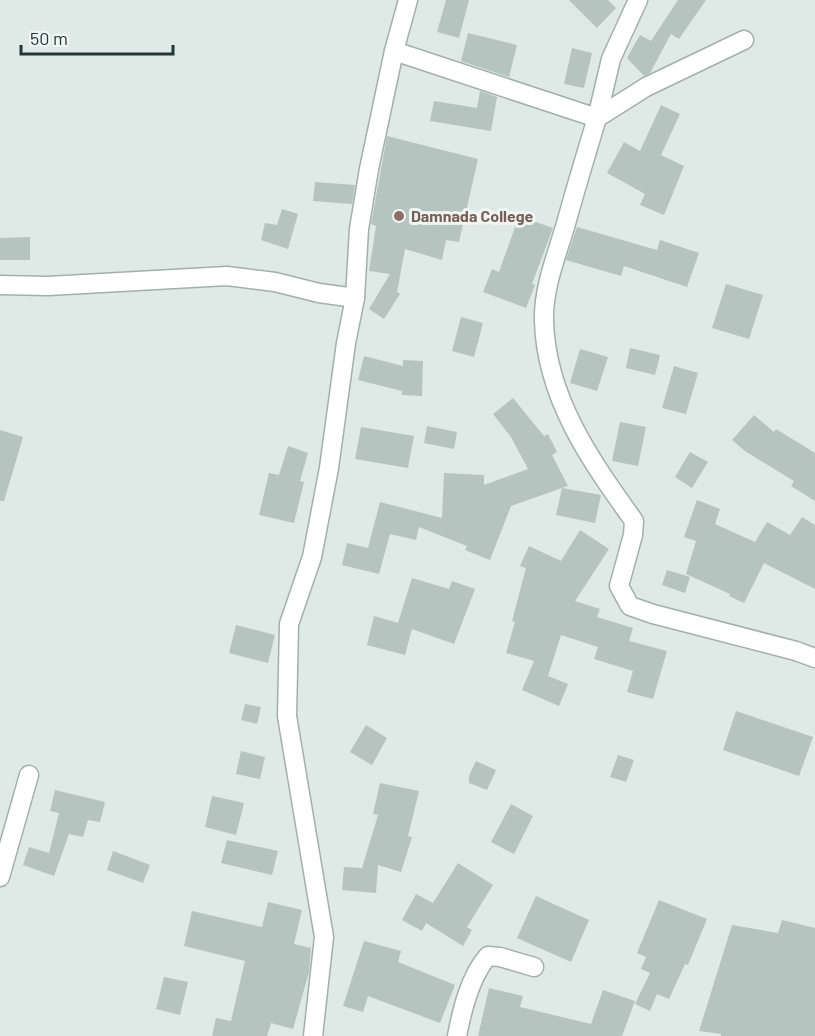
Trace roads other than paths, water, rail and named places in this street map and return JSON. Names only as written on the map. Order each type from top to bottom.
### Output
[{"type":"street","points":[[313,1036],[324,937],[287,716],[289,624],[312,557],[329,468],[346,343],[355,298],[359,230],[369,169],[393,51],[408,0]]},
{"type":"street","points":[[638,0],[610,59],[597,118],[553,267],[544,320],[548,365],[581,444],[634,521],[633,535],[619,586],[630,606],[815,658]]},
{"type":"street","points":[[597,118],[646,87],[744,40]]},
{"type":"street","points":[[393,51],[597,118]]},
{"type":"street","points":[[0,285],[48,286],[227,276],[275,282],[318,293],[355,298]]},
{"type":"street","points":[[0,877],[29,775]]},
{"type":"street","points":[[457,1036],[462,1012],[480,965],[488,956],[500,957],[534,967]]},
{"type":"place","name":"Damnada College","points":[[399,216]]}]
